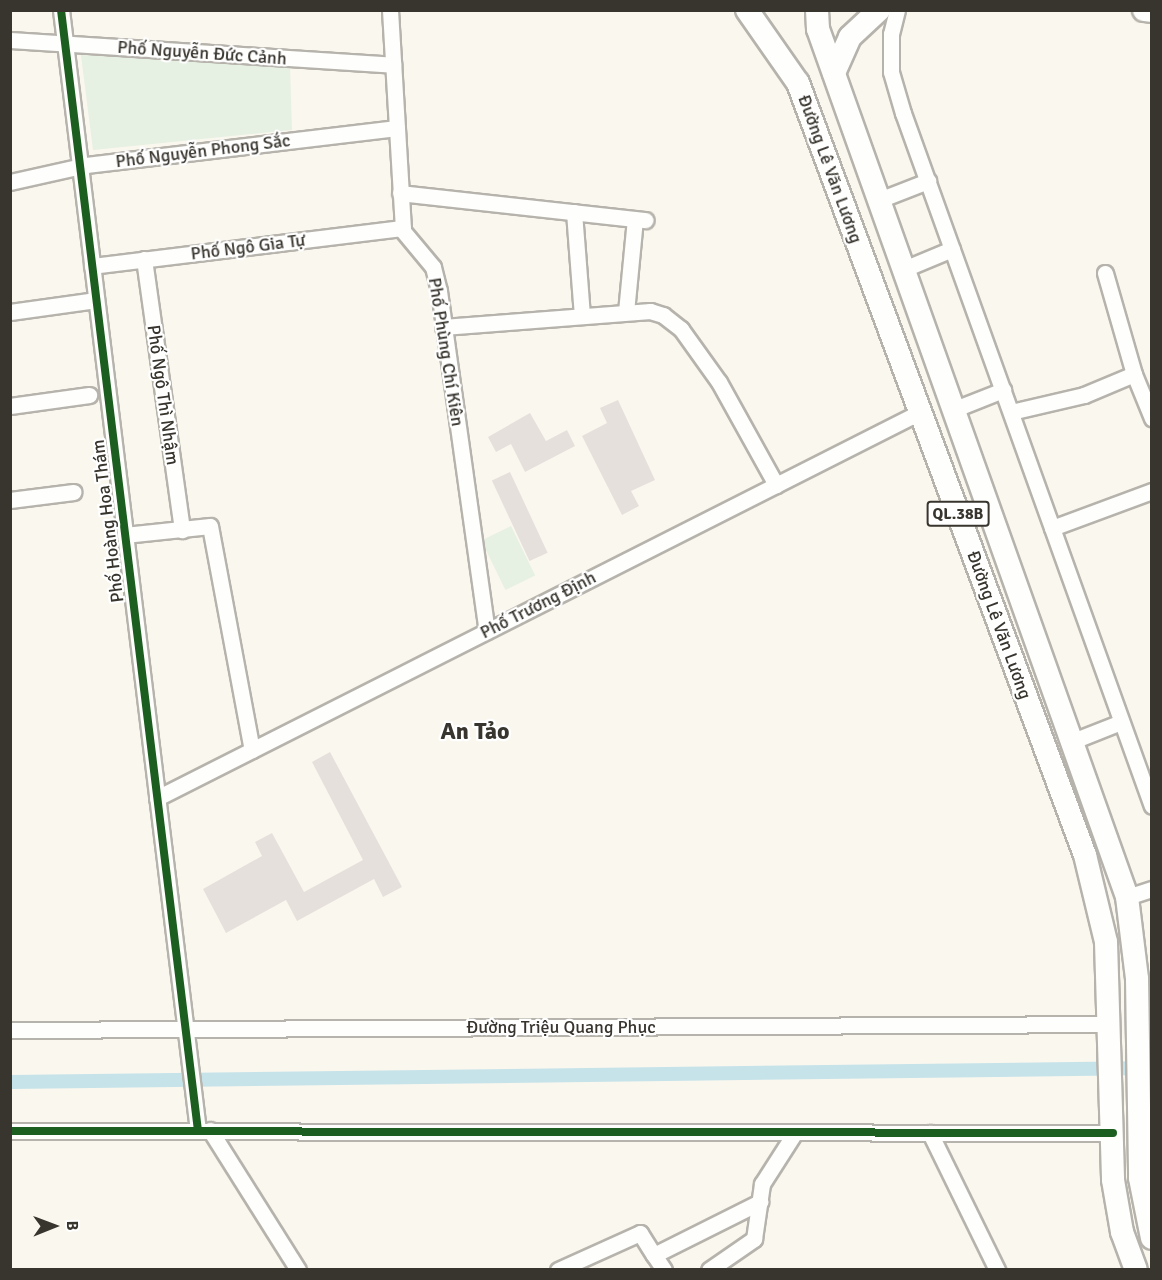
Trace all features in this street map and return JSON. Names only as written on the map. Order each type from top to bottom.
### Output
[{"type":"highway","name":"Đường Lê Văn Lương","points":[[747,10],[798,83],[1085,855],[1107,942],[1115,1190],[1122,1232],[1136,1269]]},
{"type":"highway","points":[[754,10],[770,10]]},
{"type":"highway","name":"Đường Lê Văn Lương","points":[[817,10],[818,29],[1074,741],[1127,897],[1137,979],[1137,1038],[1143,1129],[1140,1178],[1152,1238]]},
{"type":"highway","points":[[834,73],[850,37],[879,10]]},
{"type":"highway","points":[[1144,10],[1152,11]]},
{"type":"street","name":"Phố Hoàng Hoa Thám","points":[[61,10],[185,1028],[195,1105],[204,1130]]},
{"type":"street","points":[[390,10],[403,228]]},
{"type":"street","points":[[897,10],[891,34],[891,72],[952,249],[1152,806]]},
{"type":"street","name":"Phố Nguyễn Đức Cảnh","points":[[10,40],[393,65]]},
{"type":"street","name":"Phố Nguyễn Phong Sắc","points":[[10,182],[80,166],[397,128]]},
{"type":"street","points":[[879,200],[928,181]]},
{"type":"street","points":[[400,193],[640,220],[626,312]]},
{"type":"street","points":[[574,213],[582,316]]},
{"type":"street","name":"Phố Ngô Gia Tự","points":[[92,266],[403,228]]},
{"type":"street","name":"Phố Phùng Chí Kiên","points":[[403,228],[433,267],[487,631]]},
{"type":"street","points":[[904,269],[952,249]]},
{"type":"street","name":"Phố Ngô Thì Nhậm","points":[[144,259],[182,530]]},
{"type":"street","points":[[1105,273],[1134,374],[1152,418]]},
{"type":"street","points":[[10,312],[96,300]]},
{"type":"street","points":[[442,327],[650,310],[681,329],[719,382],[776,485]]},
{"type":"street","points":[[1011,412],[1084,395],[1134,374]]},
{"type":"street","points":[[954,409],[1003,390]]},
{"type":"street","points":[[10,406],[89,395]]},
{"type":"street","name":"Phố Trương Định","points":[[157,798],[920,412]]},
{"type":"street","points":[[1052,528],[1152,491]]},
{"type":"street","points":[[10,500],[74,492]]},
{"type":"street","points":[[125,536],[210,526],[252,750]]},
{"type":"street","points":[[1074,741],[1121,722]]},
{"type":"street","points":[[1127,897],[1152,889]]},
{"type":"street","name":"Đường Triệu Quang Phục","points":[[10,1030],[185,1028],[1111,1031]]},
{"type":"street","points":[[10,1131],[794,1134],[930,1133],[1113,1125]]},
{"type":"street","points":[[204,1130],[298,1269]]},
{"type":"street","points":[[930,1133],[997,1269]]},
{"type":"street","points":[[709,1269],[754,1239],[765,1176],[794,1134]]},
{"type":"street","points":[[654,1255],[760,1202]]},
{"type":"street","points":[[558,1269],[640,1233],[664,1269]]},
{"type":"shaded area","points":[[81,55],[290,67],[292,130],[93,150]]},
{"type":"shaded area","points":[[511,526],[535,575],[505,590],[481,540]]},
{"type":"building","points":[[618,400],[655,480],[631,491],[639,506],[622,515],[582,436],[607,423],[600,408]]},
{"type":"building","points":[[530,413],[546,441],[567,430],[575,446],[525,472],[511,444],[496,452],[488,437]]},
{"type":"building","points":[[510,472],[548,553],[529,561],[492,480]]},
{"type":"building","points":[[330,752],[402,887],[383,897],[374,879],[297,921],[286,900],[226,933],[203,889],[262,856],[255,842],[272,833],[304,892],[363,860],[312,762]]},
{"type":"waterway","points":[[10,1082],[1152,1068]]},
{"type":"cycle path","points":[[61,10],[198,1130]]},
{"type":"cycle path","points":[[10,1131],[1113,1133]]},
{"type":"district","name":"An Tảo","points":[[475,732]]}]
